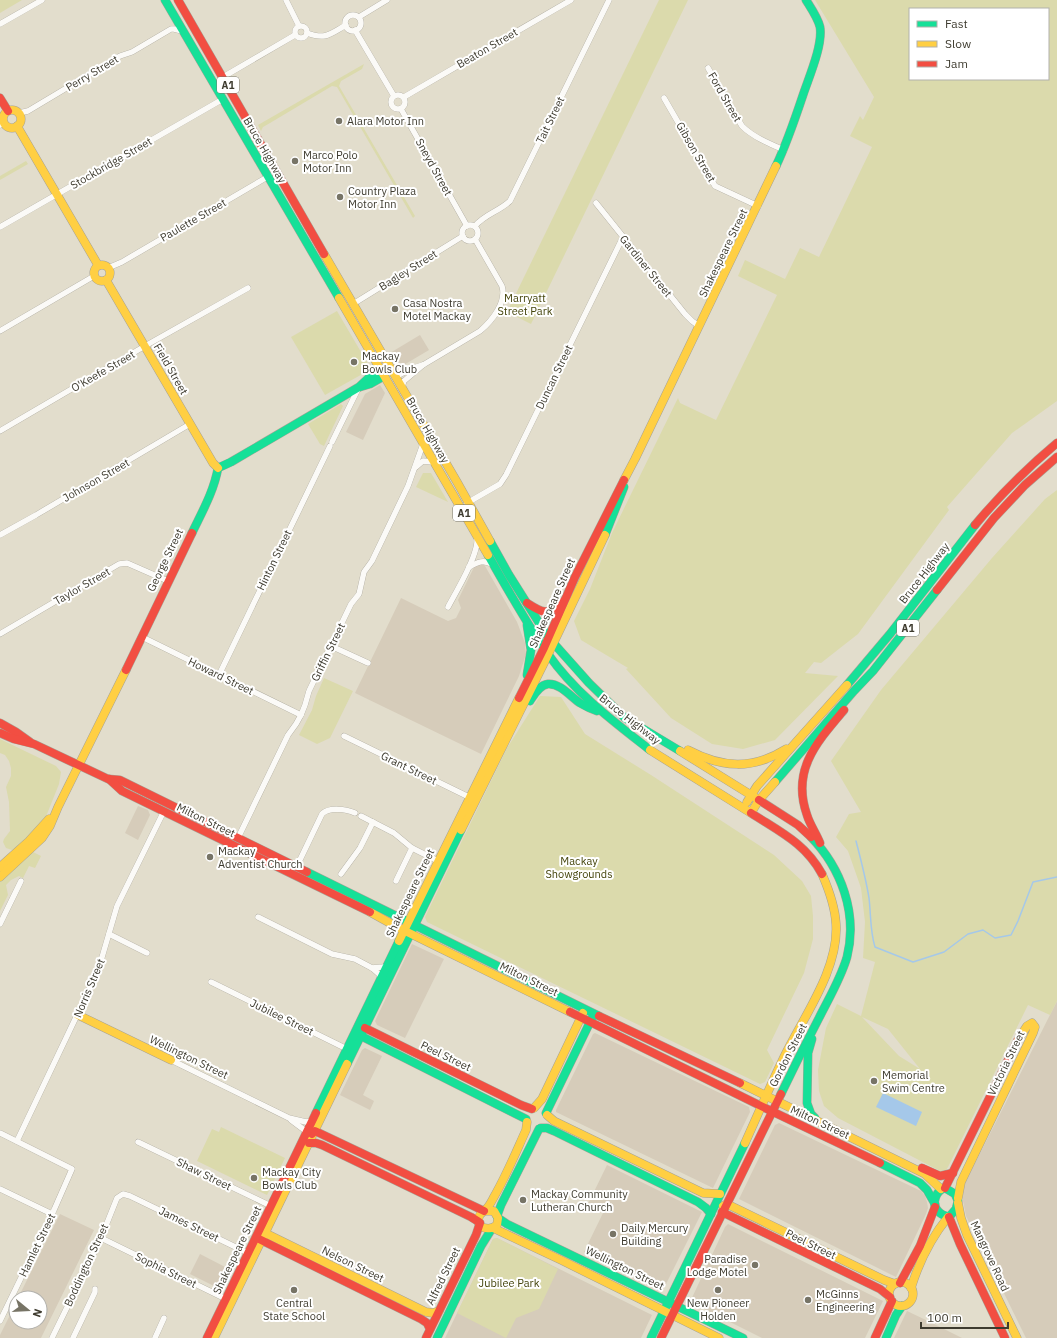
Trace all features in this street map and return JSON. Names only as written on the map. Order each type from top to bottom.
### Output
[{"type":"main road","name":"Bruce Highway","points":[[166,0],[377,365],[546,652],[572,684],[603,714],[650,750],[751,813],[759,800],[873,671],[994,518],[1025,485],[1057,457]]},
{"type":"main road","name":"Bruce Highway","points":[[178,0],[224,77],[276,172],[402,387],[525,602],[551,640],[589,683],[625,718],[759,800]]},
{"type":"main road","name":"Shakespeare Street","points":[[293,1168],[298,1150],[311,1131],[350,1050],[363,1032],[438,861],[508,736],[551,640],[567,594],[618,490],[635,459],[784,150],[818,51],[820,41],[820,27],[806,0]]},
{"type":"main road","points":[[0,98],[8,111]]},
{"type":"main road","points":[[15,110],[19,113],[21,118],[17,126],[9,127],[2,123],[4,116],[8,111],[15,110]]},
{"type":"main road","points":[[17,126],[98,265]]},
{"type":"main road","points":[[98,265],[104,265],[108,268],[109,275],[106,280],[99,280],[94,276],[94,270],[98,265]]},
{"type":"main road","name":"Field Street","points":[[106,280],[213,463],[218,468]]},
{"type":"main road","points":[[355,307],[362,327],[385,367],[386,372],[384,376],[370,384],[359,387]]},
{"type":"main road","points":[[218,468],[359,387],[375,372],[377,365]]},
{"type":"main road","points":[[396,377],[395,386],[423,443]]},
{"type":"main road","name":"Bruce Highway","points":[[743,808],[757,786],[890,633],[977,523],[1030,465],[1057,443]]},
{"type":"main road","name":"Shakespeare Street","points":[[551,640],[604,537],[635,459]]},
{"type":"main road","name":"George Street","points":[[9,863],[29,851],[42,838],[51,824],[78,765],[215,484],[218,468]]},
{"type":"main road","points":[[525,602],[546,613],[556,609],[567,594]]},
{"type":"main road","points":[[525,687],[532,654],[526,620]]},
{"type":"main road","name":"Shakespeare Street","points":[[411,924],[525,687],[546,652]]},
{"type":"main road","points":[[828,858],[806,813],[802,799],[801,783],[804,770],[808,757],[814,747],[856,695],[873,671]]},
{"type":"main road","points":[[508,736],[533,695],[540,687],[549,684],[561,688],[580,703],[603,714]]},
{"type":"main road","name":"A1","points":[[606,700],[693,753],[721,764],[735,765],[760,762],[780,753],[799,738]]},
{"type":"main road","name":"Milton Street","points":[[0,723],[34,744],[78,765],[108,779],[120,780],[165,807],[236,841],[408,932],[920,1183],[928,1190],[935,1206]]},
{"type":"main road","name":"Milton Street","points":[[0,733],[14,740],[34,744]]},
{"type":"main road","name":"Gordon Street","points":[[661,1338],[777,1100],[825,1007],[844,964],[848,947],[850,931],[848,902],[839,879],[828,858],[814,840],[798,825],[759,800]]},
{"type":"main road","name":"Gordon Street","points":[[650,1338],[711,1214],[766,1095],[828,972],[834,950],[836,924],[831,896],[821,873],[809,855],[796,842],[751,813]]},
{"type":"main road","name":"Milton Street","points":[[236,841],[297,866],[411,924],[585,1009],[777,1100],[897,1159],[923,1173],[943,1188]]},
{"type":"main road","points":[[0,867],[9,863]]},
{"type":"main road","points":[[0,877],[9,863]]},
{"type":"main road","name":"Shakespeare Street","points":[[350,1050],[352,1038],[388,966],[408,932]]},
{"type":"main road","points":[[818,1121],[811,1114],[807,1102],[808,1053],[825,1007]]},
{"type":"main road","points":[[479,1223],[480,1215],[485,1211],[526,1130],[528,1113],[542,1099],[585,1009]]},
{"type":"main road","points":[[309,1143],[322,1145],[471,1217],[485,1229],[492,1229],[497,1225],[504,1198],[540,1128],[546,1124],[546,1114],[594,1013]]},
{"type":"main road","name":"Wellington Street","points":[[78,1014],[171,1060]]},
{"type":"main road","name":"Victoria Street","points":[[943,1188],[953,1173],[1021,1035],[1027,1026],[1032,1023],[1035,1027],[1033,1033],[961,1182],[958,1201]]},
{"type":"main road","name":"Peel Street","points":[[363,1032],[515,1112],[527,1121]]},
{"type":"main road","name":"Peel Street","points":[[374,1038],[521,1105],[533,1108]]},
{"type":"main road","points":[[533,1108],[541,1108],[554,1120],[707,1194],[720,1194]]},
{"type":"main road","points":[[527,1121],[530,1127],[547,1128],[661,1183],[698,1202],[711,1214]]},
{"type":"main road","name":"Shakespeare Street","points":[[213,1336],[287,1180],[309,1143],[311,1131]]},
{"type":"main road","name":"Wellington Street","points":[[311,1131],[326,1136],[485,1211]]},
{"type":"main road","points":[[322,1145],[326,1136]]},
{"type":"main road","points":[[622,1164],[626,1155]]},
{"type":"main road","points":[[897,1159],[914,1164],[940,1176],[953,1173]]},
{"type":"main road","points":[[661,1183],[665,1174]]},
{"type":"main road","points":[[875,1338],[891,1299],[891,1290],[906,1274],[928,1228],[935,1206],[935,1197],[943,1188],[955,1193],[958,1201],[955,1212],[948,1218],[936,1234],[916,1273],[911,1288]]},
{"type":"main road","name":"Mangrove Road","points":[[958,1201],[959,1213],[965,1231],[1017,1338]]},
{"type":"main road","points":[[705,1226],[710,1223],[718,1209],[727,1204]]},
{"type":"main road","name":"Peel Street","points":[[727,1204],[884,1280],[898,1284]]},
{"type":"main road","points":[[935,1206],[940,1215],[948,1218]]},
{"type":"main road","points":[[485,1211],[494,1212],[498,1217]]},
{"type":"main road","name":"Peel Street","points":[[722,1212],[880,1289],[891,1299]]},
{"type":"main road","name":"Wellington Street","points":[[498,1217],[506,1223],[743,1338]]},
{"type":"main road","name":"Mangrove Road","points":[[948,1218],[954,1227],[960,1244],[1005,1338]]},
{"type":"main road","name":"Alfred Street","points":[[426,1338],[476,1235],[479,1223]]},
{"type":"main road","name":"Wellington Street","points":[[492,1229],[561,1260],[719,1338]]},
{"type":"main road","name":"Alfred Street","points":[[437,1338],[481,1246],[492,1229]]},
{"type":"main road","name":"Nelson Street","points":[[260,1235],[426,1312],[433,1313],[439,1311]]},
{"type":"main road","name":"Nelson Street","points":[[275,1242],[421,1319],[427,1323],[430,1329]]},
{"type":"main road","points":[[886,1338],[896,1315],[902,1306],[906,1305],[911,1300],[913,1293],[907,1284],[898,1284]]},
{"type":"main road","points":[[891,1299],[897,1305],[902,1306]]},
{"type":"street","points":[[0,24],[42,0]]},
{"type":"street","points":[[286,0],[299,26]]},
{"type":"street","points":[[355,30],[348,29],[346,25],[346,19],[349,16],[354,15],[358,17],[387,0]]},
{"type":"street","name":"Beaton Street","points":[[404,97],[571,0]]},
{"type":"street","name":"Tait Street","points":[[475,226],[481,219],[504,207],[510,201],[609,0]]},
{"type":"street","points":[[165,33],[170,26],[174,15]]},
{"type":"street","points":[[355,30],[360,24],[358,17]]},
{"type":"street","points":[[307,33],[315,36],[324,36],[346,25]]},
{"type":"street","points":[[224,77],[295,35],[296,29],[299,26]]},
{"type":"street","points":[[299,26],[305,27],[307,33]]},
{"type":"street","name":"Perry Street","points":[[19,113],[28,111],[120,56],[132,52],[165,33],[174,29],[183,31]]},
{"type":"street","points":[[355,30],[394,96]]},
{"type":"street","points":[[295,35],[299,38],[303,38],[307,33]]},
{"type":"street","name":"Ford Street","points":[[708,68],[742,126],[746,130],[772,145],[784,150]]},
{"type":"street","points":[[400,94],[404,97],[406,103],[401,109],[396,109],[392,105],[391,100],[394,96],[400,94]]},
{"type":"street","name":"Gibson Street","points":[[664,98],[715,186],[758,206]]},
{"type":"street","name":"Stockbridge Street","points":[[0,227],[223,99]]},
{"type":"street","name":"Sneyd Street","points":[[401,109],[467,226]]},
{"type":"street","name":"Paulette Street","points":[[108,268],[122,262],[276,172]]},
{"type":"street","name":"Gardiner Street","points":[[596,203],[688,318],[699,326]]},
{"type":"street","points":[[467,226],[475,226],[478,232],[477,238],[475,239],[468,240],[463,236],[463,230],[467,226]]},
{"type":"street","name":"Bagley Street","points":[[355,307],[463,236]]},
{"type":"street","name":"Duncan Street","points":[[467,502],[500,484],[506,475],[623,237]]},
{"type":"street","points":[[396,377],[410,369],[423,365],[480,331],[492,319],[502,300],[504,292],[475,239]]},
{"type":"street","points":[[0,331],[94,276]]},
{"type":"street","name":"O'Keefe Street","points":[[0,431],[145,346],[248,288]]},
{"type":"street","points":[[402,387],[404,381],[412,376],[423,365]]},
{"type":"street","name":"Hinton Street","points":[[219,675],[359,387]]},
{"type":"street","name":"Johnson Street","points":[[0,535],[190,424]]},
{"type":"street","name":"Griffin Street","points":[[236,841],[288,735],[301,715],[309,691],[351,604],[360,593],[364,571],[372,561],[407,489],[416,467],[417,459],[423,443]]},
{"type":"street","points":[[416,467],[423,461],[435,463]]},
{"type":"street","points":[[448,606],[469,567],[477,545],[475,532]]},
{"type":"street","points":[[469,567],[480,562],[484,562],[489,563],[496,568]]},
{"type":"street","name":"Taylor Street","points":[[0,634],[119,564],[127,563],[168,582]]},
{"type":"street","name":"Howard Street","points":[[142,636],[301,715]]},
{"type":"street","points":[[331,646],[368,663]]},
{"type":"street","name":"Grant Street","points":[[344,736],[472,799]]},
{"type":"street","name":"Norris Street","points":[[16,1141],[98,971],[117,906],[165,807]]},
{"type":"street","points":[[297,866],[322,814],[326,811],[338,810],[351,811],[355,813]]},
{"type":"street","points":[[361,816],[394,833],[412,848],[438,861]]},
{"type":"street","points":[[342,874],[360,848],[372,822]]},
{"type":"street","points":[[396,881],[412,848]]},
{"type":"street","points":[[0,924],[21,881]]},
{"type":"street","points":[[258,917],[332,954],[355,959],[372,968],[380,975],[381,981]]},
{"type":"street","points":[[109,934],[146,953]]},
{"type":"street","points":[[372,968],[388,966]]},
{"type":"street","name":"Jubilee Street","points":[[211,982],[350,1050]]},
{"type":"street","points":[[352,1038],[360,1029],[363,1032]]},
{"type":"street","name":"Wellington Street","points":[[171,1060],[289,1118],[311,1131]]},
{"type":"street","name":"Wellington Street","points":[[289,1118],[306,1123],[316,1120]]},
{"type":"street","points":[[0,1133],[16,1141]]},
{"type":"street","name":"Hamlet Street","points":[[0,1321],[72,1169],[16,1141]]},
{"type":"street","name":"Shaw Street","points":[[138,1142],[274,1208]]},
{"type":"street","points":[[0,1189],[52,1214]]},
{"type":"street","name":"Boddington Street","points":[[52,1338],[101,1238],[117,1198],[123,1194]]},
{"type":"street","name":"James Street","points":[[123,1194],[251,1254]]},
{"type":"street","name":"Sophia Street","points":[[101,1238],[229,1300]]},
{"type":"street","name":"Boddington Street","points":[[73,1338],[95,1292],[95,1289]]},
{"type":"street","points":[[155,1338],[164,1318]]},
{"type":"shaded area","points":[[420,335],[429,350],[402,366],[397,365],[390,353]]},
{"type":"shaded area","points":[[380,385],[385,393],[363,440],[346,432],[365,394]]},
{"type":"shaded area","points":[[478,559],[481,559],[517,622],[525,643],[526,654],[519,676],[481,754],[355,693],[401,598],[448,621],[456,618],[461,608],[458,600]]},
{"type":"shaded area","points":[[138,806],[148,810],[150,815],[138,840],[125,833]]},
{"type":"shaded area","points":[[412,944],[444,959],[405,1038],[377,1025],[375,1021]]},
{"type":"shaded area","points":[[1057,1001],[1057,1338],[1026,1338],[966,1216],[961,1191]]},
{"type":"shaded area","points":[[595,1033],[749,1107],[750,1112],[713,1188],[556,1112],[593,1034]]},
{"type":"shaded area","points":[[365,1048],[382,1056],[363,1095],[374,1101],[370,1110],[340,1095],[362,1050]]},
{"type":"shaded area","points":[[779,1123],[921,1191],[925,1196],[928,1208],[926,1214],[896,1277],[739,1199],[775,1125]]},
{"type":"shaded area","points":[[607,1165],[702,1212],[663,1290],[584,1252],[604,1211],[588,1204]]},
{"type":"shaded area","points":[[60,1214],[94,1230],[48,1324],[48,1290],[22,1290]]},
{"type":"shaded area","points":[[728,1224],[883,1301],[865,1338],[762,1338],[690,1302],[725,1227]]},
{"type":"shaded area","points":[[497,1238],[652,1315],[641,1338],[445,1338],[493,1239]]},
{"type":"shaded area","points":[[200,1254],[231,1270],[223,1286],[218,1288],[190,1274]]},
{"type":"shaded area","points":[[907,1311],[928,1321],[962,1338],[894,1338]]},
{"type":"shaded area","points":[[8,1319],[8,1330],[45,1330],[41,1338],[0,1338]]},
{"type":"green space","points":[[0,0],[22,0],[0,13]]},
{"type":"green space","name":"Marryatt Street Park","points":[[659,0],[688,0],[531,324],[507,312]]},
{"type":"green space","points":[[815,0],[1057,0],[1057,401],[1012,433],[947,507],[949,510],[858,634],[821,663],[814,662],[805,673],[838,676],[775,740],[743,749],[712,744],[671,718],[626,669],[628,668],[581,640],[574,621],[590,589],[612,533],[678,398],[680,403],[716,420],[777,295],[738,276],[745,260],[785,279],[800,248],[819,257],[872,147],[850,136],[860,116],[863,120],[874,97]]},
{"type":"green space","points":[[364,64],[362,69],[341,81],[339,86],[415,216],[413,218],[337,87],[332,86],[263,127],[261,131],[258,125]]},
{"type":"green space","points":[[26,161],[28,164],[0,180],[0,176]]},
{"type":"green space","name":"Mackay Bowls Club","points":[[337,311],[368,364],[368,370],[325,395],[291,337]]},
{"type":"green space","points":[[341,404],[343,406],[324,446],[320,444],[308,424]]},
{"type":"green space","points":[[423,473],[431,473],[448,502],[416,487]]},
{"type":"green space","points":[[1057,490],[1057,1001],[1050,1015],[1028,1005],[948,1167],[946,1170],[940,1171],[838,1118],[824,1106],[819,1091],[818,1070],[826,1028],[837,1004],[861,1016],[875,962],[863,958],[865,922],[861,888],[848,851],[836,837],[849,814],[861,812],[831,761],[881,690],[992,558],[1045,499]],"holes":[[[862,1017],[888,1029],[920,1069],[899,1056]]]},
{"type":"green space","points":[[324,678],[353,691],[330,738],[317,744],[299,735],[312,710]]},
{"type":"green space","name":"Mackay Showgrounds","points":[[540,696],[561,697],[585,734],[774,855],[802,881],[811,896],[813,939],[804,973],[767,1050],[774,1063],[765,1082],[760,1084],[427,922],[425,917],[507,748]]},
{"type":"green space","points":[[0,739],[56,766],[61,772],[59,784],[45,819],[38,828],[12,850],[6,848],[3,842],[10,831],[9,802],[6,787],[11,776],[11,768],[5,755],[0,753]]},
{"type":"green space","points":[[33,852],[41,856],[35,868],[29,866],[23,878],[19,876],[11,880],[6,885],[8,895],[0,911],[0,881]]},
{"type":"green space","name":"Mackay City Bowls Club","points":[[221,1127],[285,1158],[267,1195],[197,1161],[212,1129],[219,1132]]},
{"type":"green space","name":"Jubilee Park","points":[[497,1238],[558,1269],[539,1309],[516,1318],[506,1338],[457,1313],[493,1239]]},
{"type":"water","points":[[883,1093],[922,1112],[916,1126],[876,1107]]},
{"type":"waterway","points":[[856,841],[868,891],[871,929],[875,947],[913,962],[944,952],[968,934],[983,930],[995,938],[1011,935],[1033,882],[1057,877]]},
{"type":"traffic: fast","points":[[165,0],[339,298]]},
{"type":"traffic: fast","points":[[776,166],[794,122],[818,52],[820,27],[806,0]]},
{"type":"traffic: fast","points":[[192,533],[211,493],[218,468],[231,462],[359,387],[375,372],[377,365]]},
{"type":"traffic: fast","points":[[360,387],[370,384],[384,376]]},
{"type":"traffic: fast","points":[[605,535],[624,487]]},
{"type":"traffic: fast","points":[[847,685],[890,634],[975,525]]},
{"type":"traffic: fast","points":[[490,541],[509,575],[548,637],[589,683],[625,718],[680,751]]},
{"type":"traffic: fast","points":[[488,555],[532,630],[559,668],[595,706],[650,750]]},
{"type":"traffic: fast","points":[[775,782],[873,671],[937,590]]},
{"type":"traffic: fast","points":[[527,625],[531,650],[527,675]]},
{"type":"traffic: fast","points":[[530,701],[542,686],[552,684],[561,688],[580,703],[597,711]]},
{"type":"traffic: fast","points":[[347,1064],[461,830]]},
{"type":"traffic: fast","points":[[781,1094],[838,980],[847,957],[850,940],[850,924],[844,892],[831,863],[822,849],[811,837]]},
{"type":"traffic: fast","points":[[307,872],[599,1016]]},
{"type":"traffic: fast","points":[[316,1113],[399,941]]},
{"type":"traffic: fast","points":[[546,1113],[592,1018]]},
{"type":"traffic: fast","points":[[361,1036],[526,1119]]},
{"type":"traffic: fast","points":[[812,1039],[808,1053],[807,1103],[811,1114],[815,1118]]},
{"type":"traffic: fast","points":[[541,1128],[547,1128],[554,1131],[698,1202],[711,1214]]},
{"type":"traffic: fast","points":[[497,1216],[539,1129]]},
{"type":"traffic: fast","points":[[651,1338],[745,1143]]},
{"type":"traffic: fast","points":[[880,1163],[920,1183],[927,1190],[935,1204]]},
{"type":"traffic: fast","points":[[945,1188],[955,1194],[958,1201],[956,1209],[949,1217],[940,1213],[935,1205],[937,1194],[945,1188]]},
{"type":"traffic: fast","points":[[498,1218],[507,1224],[743,1338]]},
{"type":"traffic: fast","points":[[437,1338],[481,1246],[491,1230]]},
{"type":"traffic: fast","points":[[886,1338],[896,1315],[902,1306]]},
{"type":"traffic: slow","points":[[12,110],[18,113],[21,119],[18,125],[12,128],[6,125],[3,119],[6,113],[12,110]]},
{"type":"traffic: slow","points":[[17,126],[98,265]]},
{"type":"traffic: slow","points":[[624,480],[776,166]]},
{"type":"traffic: slow","points":[[324,254],[490,541]]},
{"type":"traffic: slow","points":[[99,265],[105,265],[110,270],[110,273],[108,279],[105,281],[99,281],[94,276],[94,270],[99,265]]},
{"type":"traffic: slow","points":[[106,280],[213,463],[218,468]]},
{"type":"traffic: slow","points":[[339,298],[488,555]]},
{"type":"traffic: slow","points":[[461,830],[544,663],[605,535]]},
{"type":"traffic: slow","points":[[0,877],[42,838],[50,826],[126,670]]},
{"type":"traffic: slow","points":[[747,802],[757,786],[847,685]]},
{"type":"traffic: slow","points":[[399,941],[519,698]]},
{"type":"traffic: slow","points":[[688,750],[713,760],[737,764],[762,761],[786,749]]},
{"type":"traffic: slow","points":[[650,750],[751,813],[759,800],[775,782]]},
{"type":"traffic: slow","points":[[680,751],[759,800]]},
{"type":"traffic: slow","points":[[0,867],[29,841],[49,819]]},
{"type":"traffic: slow","points":[[745,1143],[785,1055],[819,992],[832,958],[836,924],[831,898],[822,874]]},
{"type":"traffic: slow","points":[[370,912],[399,928],[570,1012]]},
{"type":"traffic: slow","points":[[534,1108],[542,1099],[583,1013]]},
{"type":"traffic: slow","points":[[78,1015],[171,1060]]},
{"type":"traffic: slow","points":[[958,1198],[961,1182],[1033,1033],[1035,1027],[1032,1023],[1027,1026],[1018,1040]]},
{"type":"traffic: slow","points":[[214,1338],[347,1064]]},
{"type":"traffic: slow","points":[[740,1083],[925,1174],[941,1189]]},
{"type":"traffic: slow","points":[[547,1115],[554,1121],[703,1193],[720,1194]]},
{"type":"traffic: slow","points":[[486,1211],[494,1211],[498,1218],[497,1225],[494,1227],[484,1228],[479,1224],[479,1217],[490,1205],[504,1179],[526,1130],[527,1122]]},
{"type":"traffic: slow","points":[[958,1203],[967,1235],[1017,1338]]},
{"type":"traffic: slow","points":[[723,1206],[727,1204],[895,1284]]},
{"type":"traffic: slow","points":[[911,1288],[926,1251],[936,1233],[948,1217]]},
{"type":"traffic: slow","points":[[493,1228],[719,1338]]},
{"type":"traffic: slow","points":[[261,1231],[426,1312],[433,1313],[439,1311]]},
{"type":"traffic: slow","points":[[901,1282],[909,1286],[913,1294],[909,1302],[901,1306],[893,1302],[889,1294],[893,1286],[901,1282]]},
{"type":"traffic: jam","points":[[178,0],[324,254]]},
{"type":"traffic: jam","points":[[0,98],[8,111]]},
{"type":"traffic: jam","points":[[975,525],[1014,482],[1057,443]]},
{"type":"traffic: jam","points":[[937,590],[994,518],[1025,485],[1057,457]]},
{"type":"traffic: jam","points":[[519,698],[544,648],[575,577],[624,480]]},
{"type":"traffic: jam","points":[[126,670],[192,533]]},
{"type":"traffic: jam","points":[[527,603],[544,612],[552,610],[561,602]]},
{"type":"traffic: jam","points":[[820,843],[808,819],[803,799],[802,784],[809,758],[816,745],[844,710]]},
{"type":"traffic: jam","points":[[0,723],[30,742]]},
{"type":"traffic: jam","points":[[0,733],[14,739],[34,744],[108,779],[120,780],[307,872]]},
{"type":"traffic: jam","points":[[109,779],[122,791],[370,912]]},
{"type":"traffic: jam","points":[[759,800],[798,825],[811,837]]},
{"type":"traffic: jam","points":[[751,813],[782,832],[800,846],[808,854],[822,874]]},
{"type":"traffic: jam","points":[[570,1012],[880,1163]]},
{"type":"traffic: jam","points":[[599,1016],[740,1083]]},
{"type":"traffic: jam","points":[[365,1028],[521,1105],[532,1109]]},
{"type":"traffic: jam","points":[[945,1188],[1018,1040]]},
{"type":"traffic: jam","points":[[661,1338],[781,1094]]},
{"type":"traffic: jam","points":[[207,1338],[316,1113]]},
{"type":"traffic: jam","points":[[312,1134],[315,1131],[484,1211]]},
{"type":"traffic: jam","points":[[309,1143],[322,1145],[479,1222]]},
{"type":"traffic: jam","points":[[922,1168],[940,1176],[953,1173]]},
{"type":"traffic: jam","points":[[900,1283],[920,1246],[935,1207]]},
{"type":"traffic: jam","points":[[722,1212],[880,1289],[890,1297]]},
{"type":"traffic: jam","points":[[949,1217],[960,1244],[1005,1338]]},
{"type":"traffic: jam","points":[[426,1338],[476,1235],[480,1223]]},
{"type":"traffic: jam","points":[[257,1238],[421,1319],[427,1323],[430,1329]]},
{"type":"traffic: jam","points":[[875,1338],[892,1301]]},
{"type":"place","name":"Alara Motor Inn","points":[[339,121]]},
{"type":"place","name":"Marco Polo Motor Inn","points":[[295,161]]},
{"type":"place","name":"Country Plaza Motor Inn","points":[[340,197]]},
{"type":"place","name":"Casa Nostra Motel Mackay","points":[[395,309]]},
{"type":"place","name":"Mackay Bowls Club","points":[[354,362]]},
{"type":"place","name":"Mackay Adventist Church","points":[[210,857]]},
{"type":"place","name":"Memorial Swim Centre","points":[[874,1081]]},
{"type":"place","name":"Mackay City Bowls Club","points":[[254,1178]]},
{"type":"place","name":"Mackay Community Lutheran Church","points":[[523,1200]]},
{"type":"place","name":"Daily Mercury Building","points":[[613,1234]]},
{"type":"place","name":"Paradise Lodge Motel","points":[[755,1265]]},
{"type":"place","name":"Central State School","points":[[294,1290]]},
{"type":"place","name":"New Pioneer Holden","points":[[718,1290]]},
{"type":"place","name":"McGinns Engineering","points":[[808,1300]]}]
